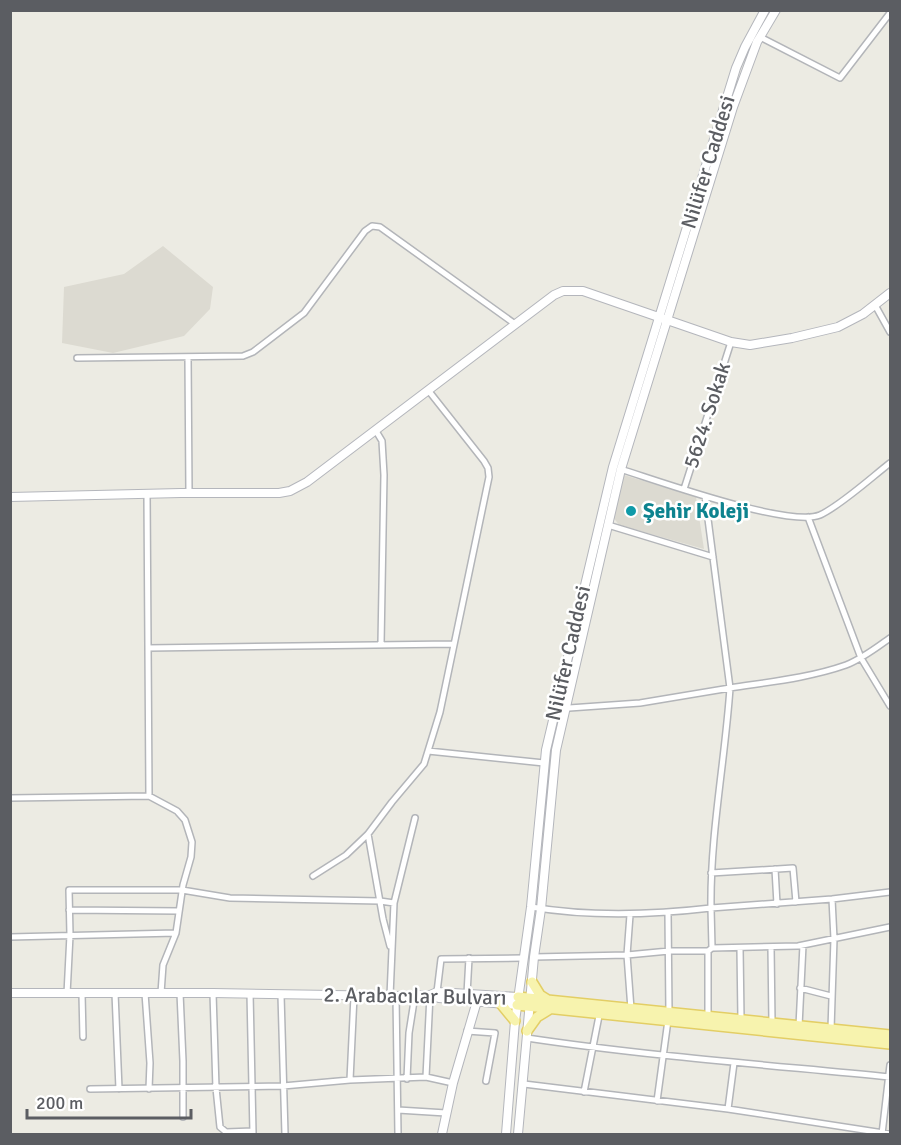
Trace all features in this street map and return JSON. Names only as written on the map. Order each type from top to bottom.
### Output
[{"type":"main road","points":[[532,982],[549,1004],[891,1044]]},
{"type":"main road","points":[[502,1000],[515,1021]]},
{"type":"main road","points":[[517,1001],[631,1009],[668,1017],[741,1019],[891,1035]]},
{"type":"main road","points":[[527,1034],[537,1017],[549,1004]]},
{"type":"street","name":"Nilüfer Caddesi","points":[[506,1134],[517,1001],[531,908],[544,763],[555,709],[617,468],[736,68],[765,10]]},
{"type":"street","points":[[663,319],[746,68],[760,37],[776,10]]},
{"type":"street","points":[[760,37],[840,78],[891,13]]},
{"type":"street","points":[[77,358],[243,356],[254,352],[304,313],[365,231],[372,226],[380,227],[515,324]]},
{"type":"street","points":[[10,497],[290,491],[376,431],[515,324],[554,295],[563,291],[583,291],[731,342],[750,345],[838,327],[891,293]]},
{"type":"street","points":[[875,305],[891,332]]},
{"type":"street","name":"5624. Sokak","points":[[684,489],[731,342]]},
{"type":"street","points":[[188,357],[189,493]]},
{"type":"street","points":[[313,876],[346,855],[368,834],[424,764],[440,712],[489,477],[484,461],[428,390]]},
{"type":"street","points":[[376,431],[382,441],[384,476],[381,644]]},
{"type":"street","points":[[518,1134],[556,750],[608,525],[617,468],[705,496],[771,513],[801,518],[820,515],[891,463]]},
{"type":"street","points":[[147,494],[149,796]]},
{"type":"street","points":[[705,496],[730,688],[727,736],[711,873],[708,1017]]},
{"type":"street","points":[[808,517],[861,658],[891,706]]},
{"type":"street","points":[[608,525],[713,556]]},
{"type":"street","points":[[555,709],[640,703],[792,678],[846,665],[891,638]]},
{"type":"street","points":[[148,648],[454,644]]},
{"type":"street","points":[[428,752],[544,763]]},
{"type":"street","points":[[10,798],[149,796],[177,811],[185,820],[192,842],[191,857],[182,890],[176,933],[163,965],[161,993]]},
{"type":"street","points":[[398,1134],[392,954],[394,903],[415,818]]},
{"type":"street","points":[[368,834],[392,954]]},
{"type":"street","points":[[711,873],[793,868],[796,902]]},
{"type":"street","points":[[775,869],[777,904]]},
{"type":"street","points":[[67,994],[70,935],[69,890],[182,890],[230,898],[394,903]]},
{"type":"street","points":[[531,908],[630,915],[777,904],[891,892]]},
{"type":"street","points":[[831,1029],[834,939],[832,899]]},
{"type":"street","points":[[69,910],[179,911]]},
{"type":"street","points":[[657,1101],[668,1017],[668,913]]},
{"type":"street","points":[[630,915],[627,955],[631,1009]]},
{"type":"street","points":[[534,957],[627,955],[803,945],[891,927]]},
{"type":"street","points":[[10,937],[176,933]]},
{"type":"street","points":[[799,1026],[803,945]]},
{"type":"street","points":[[771,947],[772,1022]]},
{"type":"street","points":[[740,948],[741,1019]]},
{"type":"street","points":[[426,1077],[434,993],[441,958],[523,958]]},
{"type":"street","points":[[467,994],[469,958]]},
{"type":"street","points":[[502,1000],[520,982]]},
{"type":"street","points":[[800,988],[831,996]]},
{"type":"street","name":"2. Arabacılar Bulvarı","points":[[10,993],[250,993],[354,996],[434,993],[467,994],[502,1000]]},
{"type":"street","points":[[115,993],[119,1089]]},
{"type":"street","points":[[145,993],[150,1063],[149,1089]]},
{"type":"street","points":[[180,993],[183,1117]]},
{"type":"street","points":[[213,993],[216,1088],[220,1127],[226,1132],[253,1133],[250,993]]},
{"type":"street","points":[[434,993],[439,998],[517,1001]]},
{"type":"street","points":[[82,994],[82,1037]]},
{"type":"street","points":[[281,995],[285,1134]]},
{"type":"street","points":[[407,1079],[409,1033],[415,995]]},
{"type":"street","points":[[350,1080],[354,996]]},
{"type":"street","points":[[442,1134],[453,1083],[477,1001]]},
{"type":"street","points":[[584,1092],[599,1016]]},
{"type":"street","points":[[467,1031],[495,1033],[486,1081]]},
{"type":"street","points":[[527,1034],[592,1048],[890,1077]]},
{"type":"street","points":[[728,1109],[734,1063]]},
{"type":"street","points":[[882,1133],[891,1065]]},
{"type":"street","points":[[90,1089],[283,1086],[426,1077],[453,1083]]},
{"type":"street","points":[[524,1084],[728,1109],[891,1134]]},
{"type":"street","points":[[398,1110],[446,1113]]},
{"type":"shaded area","points":[[163,246],[213,287],[210,309],[184,336],[113,353],[62,343],[64,287],[124,274]]},
{"type":"shaded area","points":[[624,475],[696,497],[704,549],[619,525],[613,517]]},
{"type":"place","name":"Şehir Koleji","points":[[631,511]]}]
